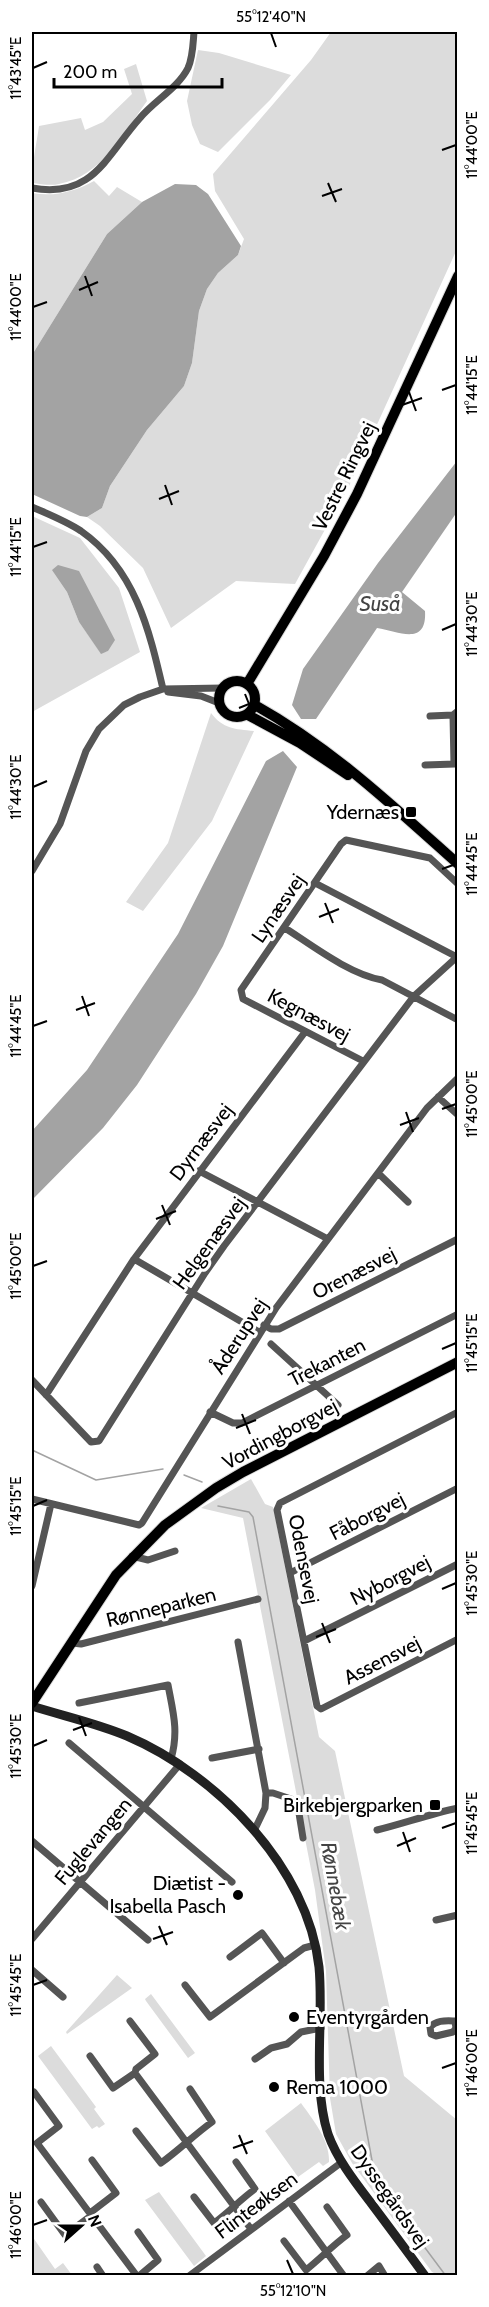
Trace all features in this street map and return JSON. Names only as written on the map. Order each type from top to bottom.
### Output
[{"type":"main road","name":"Vestre Ringvej","points":[[247,684],[324,556],[357,494],[458,276]]},
{"type":"main road","points":[[237,681],[247,684],[255,696],[251,710],[236,718],[230,717],[221,709],[219,703],[223,688],[237,681]]},
{"type":"main road","points":[[251,710],[328,751],[386,798],[458,864]]},
{"type":"main road","name":"Vordingborgvej","points":[[32,1705],[101,1596],[132,1556],[182,1511],[253,1467],[458,1362]]},
{"type":"street","points":[[32,188],[56,190],[73,187],[86,180],[106,163],[139,119],[182,78],[192,57],[194,32]]},
{"type":"street","points":[[32,507],[80,530],[106,552],[120,569],[133,591],[152,637],[163,689]]},
{"type":"street","points":[[32,872],[60,824],[86,751],[99,729],[124,705],[163,689],[223,688]]},
{"type":"street","points":[[163,689],[173,694],[201,696],[219,703]]},
{"type":"street","points":[[425,765],[456,764],[455,713],[430,716]]},
{"type":"street","name":"Lynæsvej","points":[[241,996],[241,990],[340,844],[346,840],[430,858],[458,884]]},
{"type":"street","points":[[315,883],[457,956]]},
{"type":"street","points":[[285,928],[370,978],[382,980],[458,1020]]},
{"type":"street","name":"Helgenæsvej","points":[[32,1380],[91,1442],[99,1441],[205,1273],[414,996],[457,956]]},
{"type":"street","name":"Kegnæsvej","points":[[241,996],[363,1061]]},
{"type":"street","name":"Dyrnæsvej","points":[[46,1395],[134,1258],[305,1032]]},
{"type":"street","name":"Åderupvej","points":[[51,1504],[139,1525],[259,1332],[378,1173],[438,1097],[458,1078]]},
{"type":"street","points":[[438,1097],[458,1115]]},
{"type":"street","points":[[199,1171],[328,1239]]},
{"type":"street","points":[[378,1173],[408,1202]]},
{"type":"street","name":"Orenæsvej","points":[[264,1325],[271,1329],[279,1329],[458,1239]]},
{"type":"street","points":[[134,1258],[259,1332]]},
{"type":"street","name":"Trekanten","points":[[210,1412],[233,1423],[242,1423],[458,1314]]},
{"type":"street","points":[[271,1344],[338,1405]]},
{"type":"street","name":"Odensevej","points":[[321,1709],[316,1706],[277,1510],[280,1503],[458,1412]]},
{"type":"street","name":"Fåborgvej","points":[[290,1573],[458,1488]]},
{"type":"street","points":[[32,1499],[51,1504],[32,1586]]},
{"type":"street","points":[[132,1556],[148,1560],[175,1551]]},
{"type":"street","name":"Nyborgvej","points":[[304,1641],[458,1564]]},
{"type":"street","name":"Rønneparken","points":[[72,1643],[81,1644],[258,1599]]},
{"type":"street","name":"Assensvej","points":[[321,1709],[458,1640]]},
{"type":"street","points":[[238,1642],[266,1793],[265,1808],[254,1831]]},
{"type":"street","points":[[80,1703],[168,1684],[176,1728],[176,1741],[171,1759]]},
{"type":"street","name":"Dyssegårdsvej","points":[[32,1705],[107,1728],[180,1764],[221,1796],[254,1831],[280,1868],[298,1900],[315,1945],[321,1986],[321,2095],[328,2134],[342,2162],[426,2276]]},
{"type":"street","points":[[69,1743],[232,1882]]},
{"type":"street","points":[[212,1758],[258,1749]]},
{"type":"street","name":"Fuglevangen","points":[[32,1939],[180,1764]]},
{"type":"street","points":[[266,1793],[297,1801],[303,1838]]},
{"type":"street","points":[[377,1830],[458,1808]]},
{"type":"street","points":[[32,1841],[148,1940]]},
{"type":"street","points":[[435,1920],[458,1915]]},
{"type":"street","points":[[230,1957],[262,1933],[284,1963]]},
{"type":"street","points":[[185,1985],[210,2018],[304,1948],[315,1945]]},
{"type":"street","points":[[32,1970],[63,1997]]},
{"type":"street","points":[[90,2056],[113,2088],[135,2073],[136,2069],[155,2054],[130,2021]]},
{"type":"street","points":[[255,2059],[271,2048],[286,2044],[301,2032],[321,2028]]},
{"type":"street","points":[[135,2073],[251,2229]]},
{"type":"street","points":[[136,2131],[161,2163],[212,2122],[190,2090]]},
{"type":"street","points":[[34,2092],[59,2126],[37,2142],[138,2276],[158,2260],[138,2232]]},
{"type":"street","points":[[32,2150],[39,2145]]},
{"type":"street","points":[[41,2202],[65,2235],[91,2214],[116,2193],[92,2160]]},
{"type":"street","points":[[194,2197],[214,2223],[233,2210],[234,2206],[255,2189],[236,2162]]},
{"type":"street","name":"Flinteøksen","points":[[192,2275],[342,2162]]},
{"type":"street","points":[[289,2201],[344,2276]]},
{"type":"street","points":[[284,2241],[306,2270],[347,2235],[327,2207]]},
{"type":"street","points":[[367,2276],[379,2266],[385,2276]]},
{"type":"street","points":[[97,2267],[103,2276]]},
{"type":"shaded area","points":[[331,32],[457,32],[457,249],[349,486],[295,584],[236,581],[171,628],[143,568],[100,526],[87,517],[102,508],[110,486],[147,430],[184,386],[192,363],[199,311],[207,289],[218,273],[238,255],[244,239],[215,191],[213,174],[311,60]]},
{"type":"shaded area","points":[[198,50],[219,53],[291,75],[270,100],[218,152],[200,144],[192,125],[187,101]]},
{"type":"shaded area","points":[[136,64],[147,101],[110,152],[88,172],[74,179],[56,185],[32,183],[39,126],[81,118],[85,130],[103,122],[132,94],[124,69]]},
{"type":"shaded area","points":[[94,181],[109,196],[117,187],[142,202],[107,234],[32,355],[32,193],[64,193]]},
{"type":"shaded area","points":[[32,516],[80,538],[119,588],[140,652],[32,712]],"holes":[[[52,570],[108,651],[101,653],[79,622],[67,592]]]},
{"type":"shaded area","points":[[211,713],[225,725],[235,729],[254,731],[212,821],[143,911],[126,902],[168,843]]},
{"type":"shaded area","points":[[251,1479],[265,1504],[273,1507],[319,1737],[335,1751],[404,2076],[457,2120],[457,2275],[438,2275],[432,2272],[352,2163],[336,2134],[330,2098],[326,1971],[315,1890],[243,1518],[201,1508]]},
{"type":"shaded area","points":[[117,1975],[132,1988],[67,2034],[66,2032]]},
{"type":"shaded area","points":[[151,1994],[195,2053],[188,2058],[146,2001],[145,1999]]},
{"type":"shaded area","points":[[51,2046],[96,2107],[94,2109],[105,2124],[99,2128],[97,2126],[92,2129],[38,2056]]},
{"type":"shaded area","points":[[301,2103],[324,2138],[329,2162],[323,2166],[319,2162],[298,2177],[265,2131]]},
{"type":"shaded area","points":[[159,2192],[206,2256],[194,2266],[145,2200]]},
{"type":"shaded area","points":[[32,2236],[55,2269],[63,2263],[72,2275],[32,2275]]},
{"type":"water","points":[[175,184],[196,185],[208,194],[241,246],[238,255],[218,273],[207,289],[199,311],[192,363],[184,386],[147,430],[110,486],[102,508],[87,517],[80,516],[32,494],[32,355],[107,234],[142,202]]},
{"type":"water","name":"Suså","points":[[457,461],[457,512],[402,592],[425,611],[422,629],[417,633],[403,634],[377,628],[316,719],[301,719],[292,705],[303,669],[378,563]]},
{"type":"water","points":[[58,565],[79,571],[115,640],[108,651],[101,654],[79,622],[67,592],[52,570]]},
{"type":"water","points":[[283,751],[297,767],[223,946],[196,994],[137,1085],[103,1128],[32,1200],[32,1131],[87,1070],[178,934],[266,761]]},
{"type":"waterway","name":"Rønnebæk","points":[[32,1450],[96,1480],[163,1469]]},
{"type":"waterway","name":"Rønnebæk","points":[[184,1475],[202,1482]]},
{"type":"waterway","name":"Rønnebæk","points":[[218,1506],[249,1512],[253,1517],[376,2182],[446,2276]]},
{"type":"place","name":"Ydernæs","points":[[411,812]]},
{"type":"place","name":"Birkebjergparken","points":[[435,1805]]},
{"type":"place","name":"Diætist - Isabella Pasch","points":[[238,1895]]},
{"type":"place","name":"Eventyrgården","points":[[294,2017]]},
{"type":"place","name":"Rema 1000","points":[[274,2087]]}]
